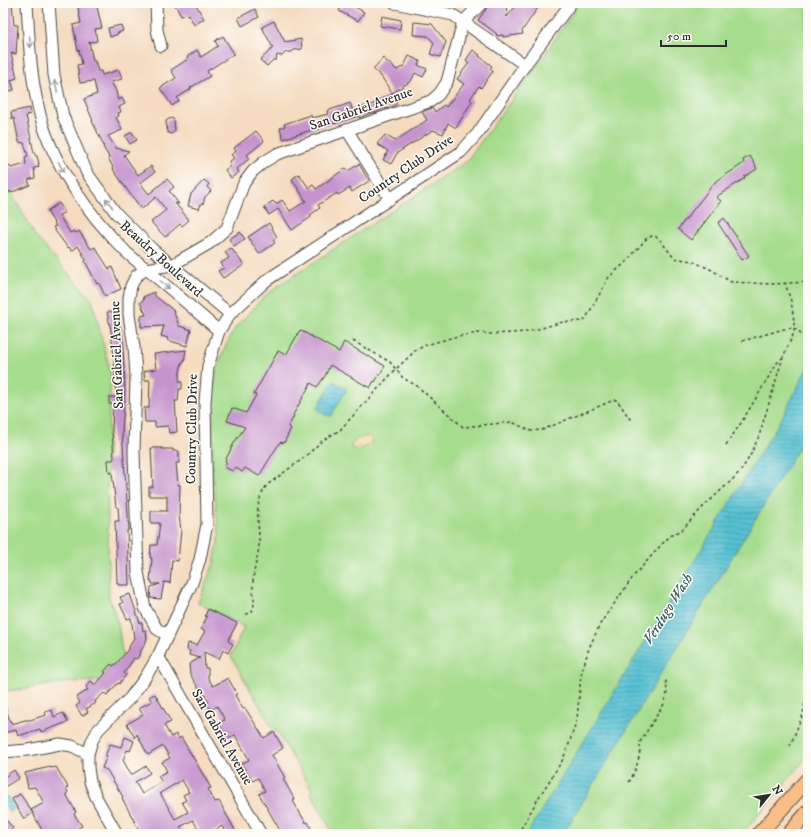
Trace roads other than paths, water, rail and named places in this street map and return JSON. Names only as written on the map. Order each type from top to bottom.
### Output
[{"type":"main road","points":[[759,834],[808,779]]},
{"type":"main road","points":[[789,834],[808,812]]},
{"type":"street","name":"Beaudry Boulevard","points":[[27,3],[32,74],[38,107],[48,140],[63,172],[90,210],[109,234],[127,253],[219,331]]},
{"type":"street","name":"Beaudry Boulevard","points":[[49,3],[54,75],[63,116],[87,174],[116,214],[172,266],[230,314]]},
{"type":"street","points":[[156,3],[157,30],[161,46]]},
{"type":"street","points":[[395,3],[453,15],[524,66]]},
{"type":"street","points":[[463,22],[482,3]]},
{"type":"street","name":"Country Club Drive","points":[[117,834],[96,797],[90,782],[88,754],[98,730],[130,698],[145,678],[158,656],[192,583],[200,559],[207,524],[205,402],[208,366],[219,331],[230,314],[266,280],[461,152],[478,133],[524,66],[571,3]]},
{"type":"street","name":"San Gabriel Avenue","points":[[167,635],[157,629],[144,608],[138,572],[134,453],[136,376],[134,347],[129,315],[131,286],[136,276],[146,269],[172,266],[210,243],[227,228],[244,183],[253,171],[264,162],[277,154],[431,101],[439,94],[447,82],[463,22]]},
{"type":"street","points":[[347,130],[390,199]]},
{"type":"street","name":"San Gabriel Avenue","points":[[158,656],[261,834]]},
{"type":"street","points":[[3,752],[28,750],[60,744],[72,746],[88,754]]},
{"type":"water","name":"Verdugo Wash","points":[[808,366],[808,431],[797,451],[563,834],[527,834],[783,416]]},
{"type":"water","points":[[333,381],[347,389],[331,416],[325,415],[317,408]]},
{"type":"water","points":[[7,796],[16,808],[10,812],[3,803],[3,799]]}]
